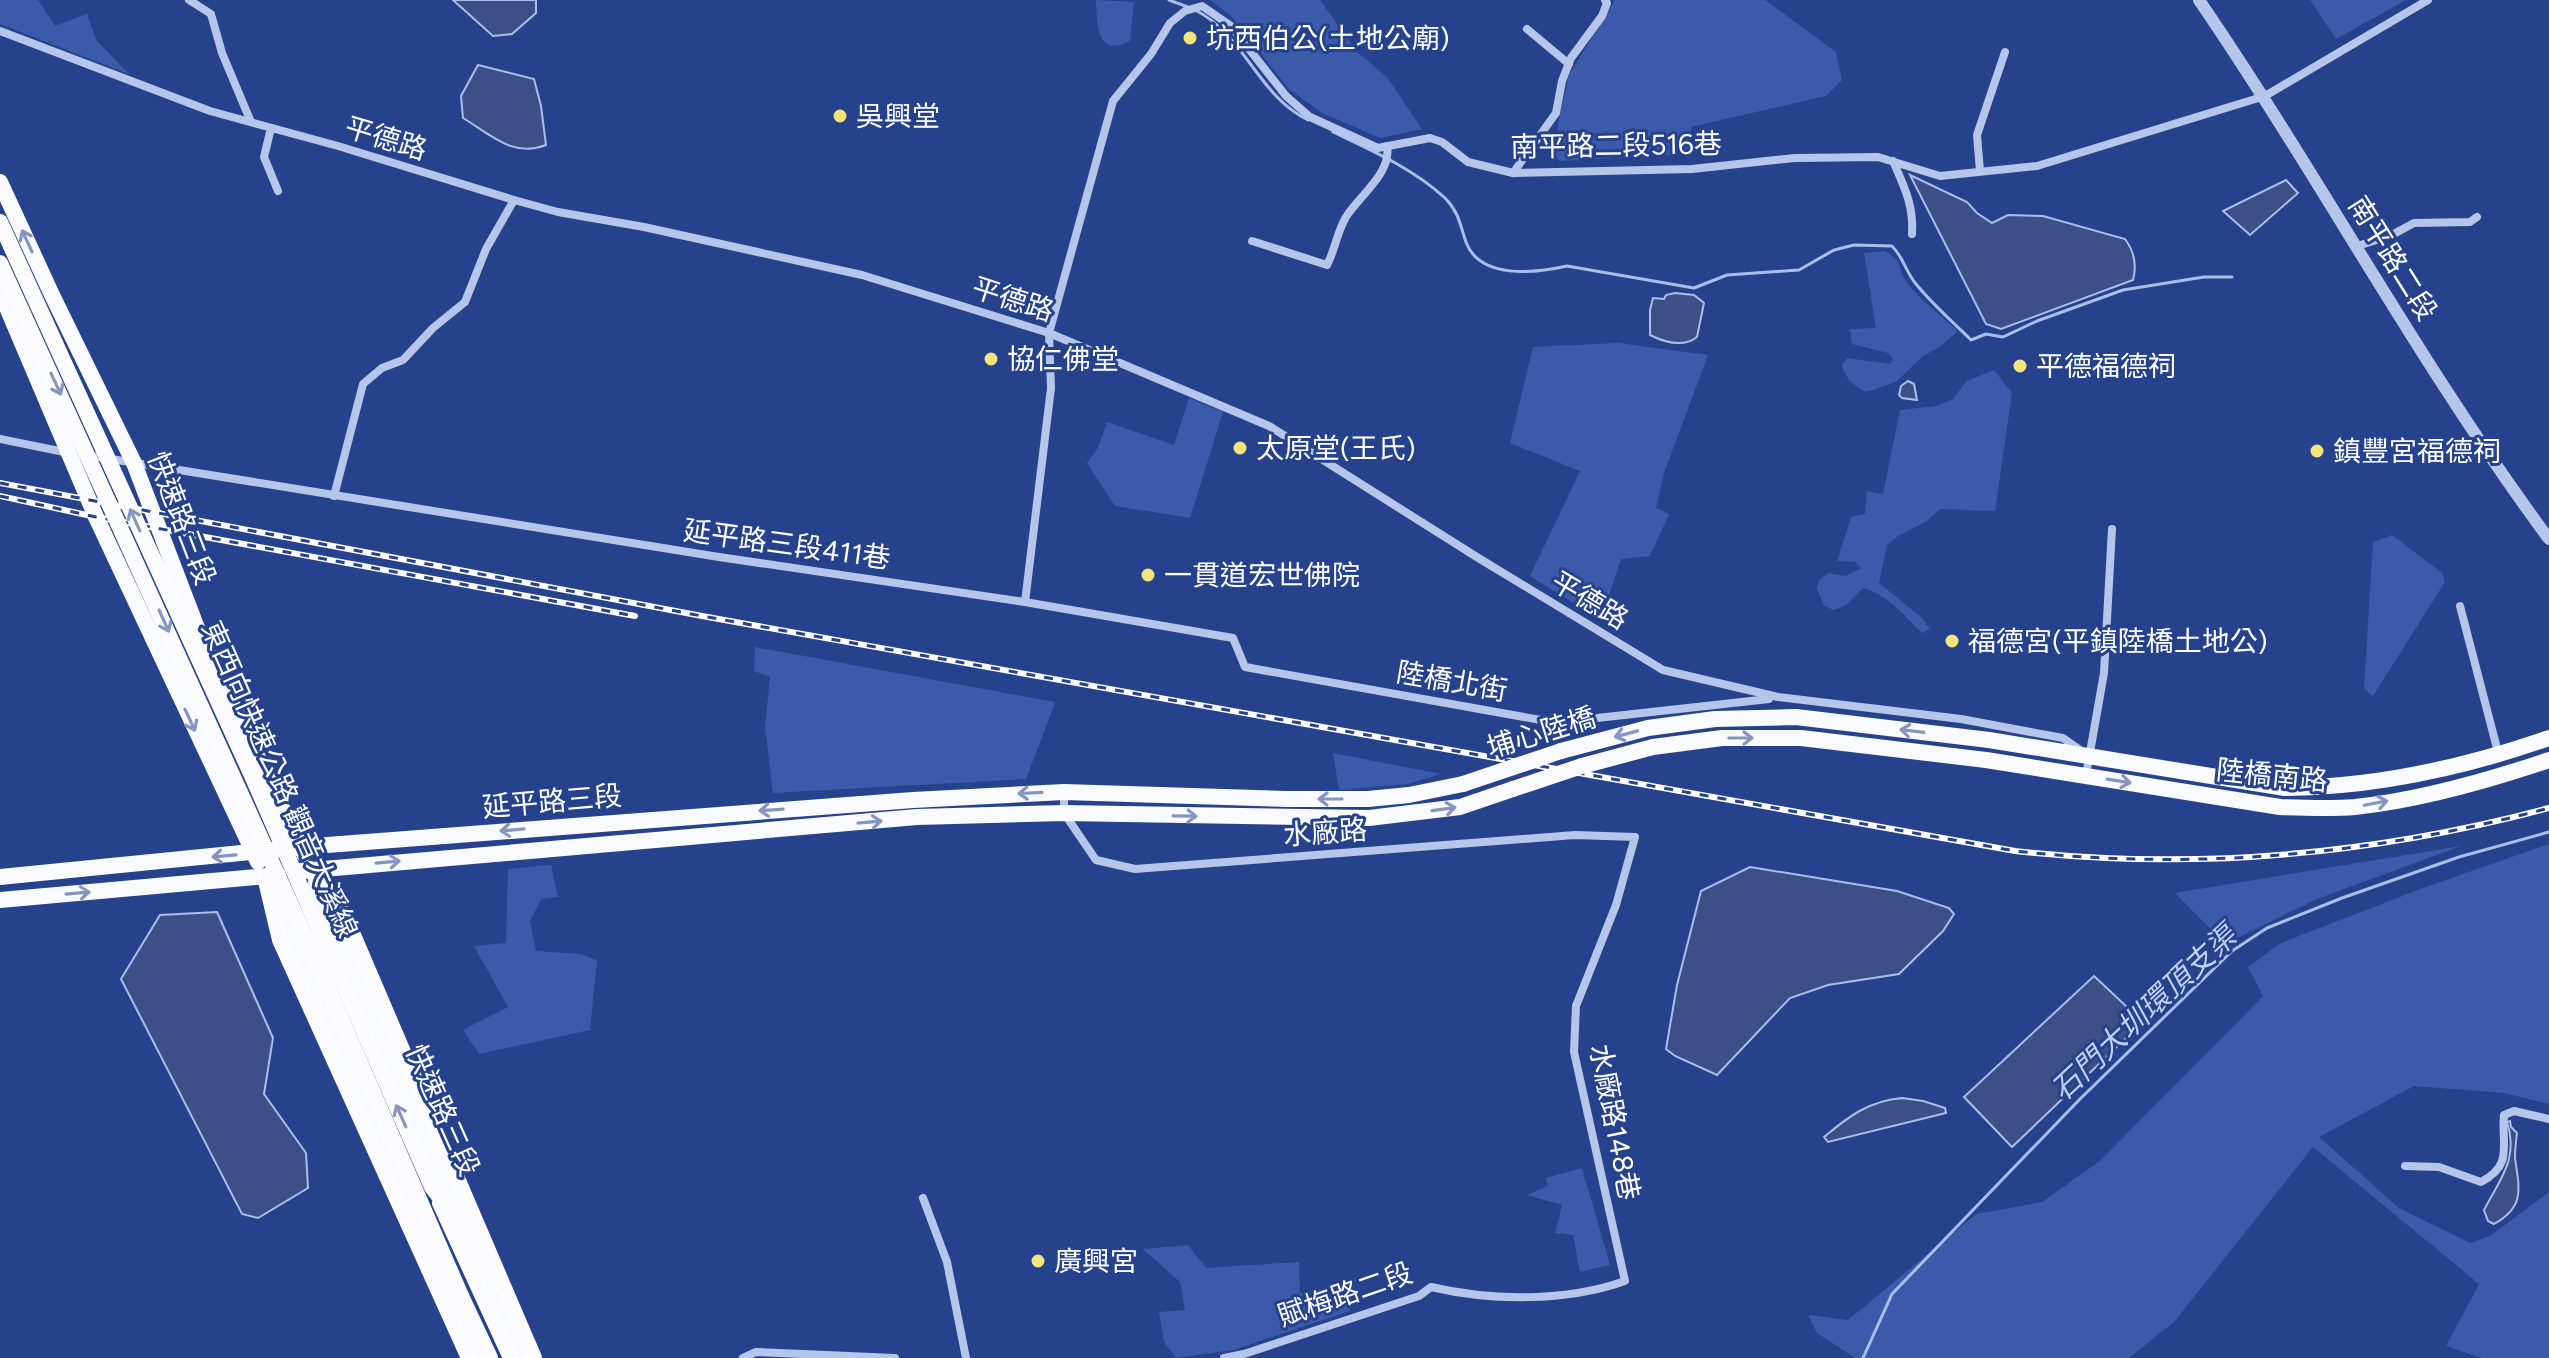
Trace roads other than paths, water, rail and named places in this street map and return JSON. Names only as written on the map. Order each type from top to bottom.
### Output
[{"type":"highway","name":"東西向快速公路 觀音大溪線","points":[[0,222],[511,1358]]},
{"type":"highway","name":"東西向快速公路 觀音大溪線","points":[[0,263],[311,949],[487,1358]]},
{"type":"highway","points":[[310,869],[341,911],[372,978],[534,1358]]},
{"type":"highway","points":[[265,877],[280,940],[469,1358]]},
{"type":"highway","points":[[432,1187],[497,1273]]},
{"type":"main road","name":"快速路三段","points":[[0,182],[134,463],[202,641],[301,847],[523,1358]]},
{"type":"main road","points":[[0,291],[68,453],[265,877],[477,1358]]},
{"type":"main road","name":"埔心陸橋","points":[[1108,792],[1287,799],[1368,799],[1409,795],[1463,784],[1561,751],[1648,728],[1715,719],[1796,717],[1989,740]]},
{"type":"main road","name":"埔心陸橋","points":[[1107,814],[1369,818],[1460,807],[1582,766],[1653,747],[1722,738],[1801,738],[1986,760]]},
{"type":"main road","name":"陸橋南路","points":[[1989,740],[2285,788],[2354,785],[2427,773],[2499,756],[2549,738]]},
{"type":"main road","name":"陸橋南路","points":[[1986,760],[2280,807],[2328,808],[2357,807],[2437,792],[2492,779],[2549,760]]},
{"type":"main road","name":"延平路三段","points":[[0,877],[301,847],[657,819],[1064,792],[1108,792]]},
{"type":"main road","name":"延平路三段","points":[[0,900],[265,877],[310,869],[917,817],[1107,814]]},
{"type":"main road","points":[[657,819],[658,841]]},
{"type":"main road","points":[[482,833],[482,854]]},
{"type":"street","points":[[189,0],[211,14],[222,53],[251,122]]},
{"type":"street","points":[[1513,173],[1556,113],[1562,81],[1569,64],[1602,16],[1607,3],[1605,0]]},
{"type":"street","name":"南平路二段","points":[[2199,0],[2265,96],[2491,458],[2549,539]]},
{"type":"street","name":"南平路二段516巷","points":[[1025,602],[1051,388],[1049,333],[1113,101],[1151,54],[1170,23],[1185,11],[1202,6],[1215,13],[1231,26],[1286,96],[1310,117],[1378,148],[1387,149],[1430,138],[1442,142],[1468,162],[1513,173],[1692,169],[1795,158],[1878,157],[1940,176],[2037,166],[2265,96],[2428,0]]},
{"type":"street","points":[[1527,29],[1569,64]]},
{"type":"street","name":"平德路","points":[[0,31],[158,93],[514,200],[558,212],[644,227],[862,275],[1049,333],[1269,426],[1663,670],[1778,697],[1961,719]]},
{"type":"street","points":[[1980,171],[1977,135],[2005,52]]},
{"type":"street","points":[[271,128],[264,157],[278,191]]},
{"type":"street","points":[[1252,241],[1327,265],[1346,217],[1383,168],[1387,149]]},
{"type":"street","points":[[1893,161],[1911,202],[1912,234]]},
{"type":"street","points":[[334,496],[363,384],[382,368],[403,360],[433,328],[465,302],[486,249],[514,200]]},
{"type":"street","points":[[2357,246],[2390,236],[2414,223],[2470,222],[2477,217]]},
{"type":"street","points":[[17,329],[42,275]]},
{"type":"street","name":"延平路三段411巷","points":[[0,439],[334,496],[1025,602],[1233,638]]},
{"type":"street","points":[[2086,775],[2104,673],[2112,529]]},
{"type":"street","points":[[2460,606],[2499,756]]},
{"type":"street","name":"陸橋北街","points":[[1233,638],[1245,667],[1541,720],[1570,721],[1778,697]]},
{"type":"street","name":"陸橋南路","points":[[1961,719],[2063,738],[2089,755]]},
{"type":"street","points":[[204,749],[247,736]]},
{"type":"street","points":[[1064,792],[1064,813]]},
{"type":"street","name":"水廠路","points":[[1064,813],[1096,860],[1135,869],[1575,835],[1635,837]]},
{"type":"street","name":"水廠路148巷","points":[[1625,1281],[1574,1052],[1576,1006],[1616,905],[1635,837]]},
{"type":"street","points":[[2405,1166],[2439,1167],[2481,1182],[2495,1175],[2505,1156],[2504,1115],[2514,1111],[2549,1119]]},
{"type":"street","points":[[923,1198],[947,1262],[966,1358]]},
{"type":"street","name":"賦梅路二段","points":[[1224,1358],[1419,1296],[1431,1287],[1453,1292],[1529,1296],[1600,1290],[1625,1281]]},
{"type":"street","points":[[743,1358],[756,1352],[895,1358]]},
{"type":"waterway","points":[[1169,0],[1188,7]]},
{"type":"waterway","points":[[1195,10],[1227,34],[1276,96],[1308,120]]},
{"type":"waterway","points":[[1333,132],[1392,161],[1433,188],[1453,208],[1473,254],[1483,263],[1510,271],[1540,271],[1567,266],[1694,288],[1727,275],[1799,270],[1834,250],[1854,245],[1892,246],[1922,291],[1971,340],[1986,334],[2003,337],[2037,321],[2123,290],[2204,277],[2232,277]]},
{"type":"waterway","name":"石門大圳環頂支渠","points":[[1863,1358],[1892,1294],[2080,1099],[2232,951],[2267,928],[2342,898],[2459,857],[2549,832]]},
{"type":"railway","points":[[0,483],[702,616],[2015,851],[2150,859],[2284,855],[2417,837],[2549,808]]},
{"type":"railway","points":[[0,496],[96,517],[635,616]]},
{"type":"place","name":"坑西伯公(土地公廟)","points":[[1190,38]]},
{"type":"place","name":"吳興堂","points":[[840,116]]},
{"type":"place","name":"協仁佛堂","points":[[991,359]]},
{"type":"place","name":"平德福德祠","points":[[2020,366]]},
{"type":"place","name":"太原堂(王氏)","points":[[1240,448]]},
{"type":"place","name":"鎮豐宮福德祠","points":[[2317,451]]},
{"type":"place","name":"一貫道宏世佛院","points":[[1148,575]]},
{"type":"place","name":"福德宮(平鎮陸橋土地公)","points":[[1952,641]]},
{"type":"place","name":"廣興宮","points":[[1038,1261]]}]
